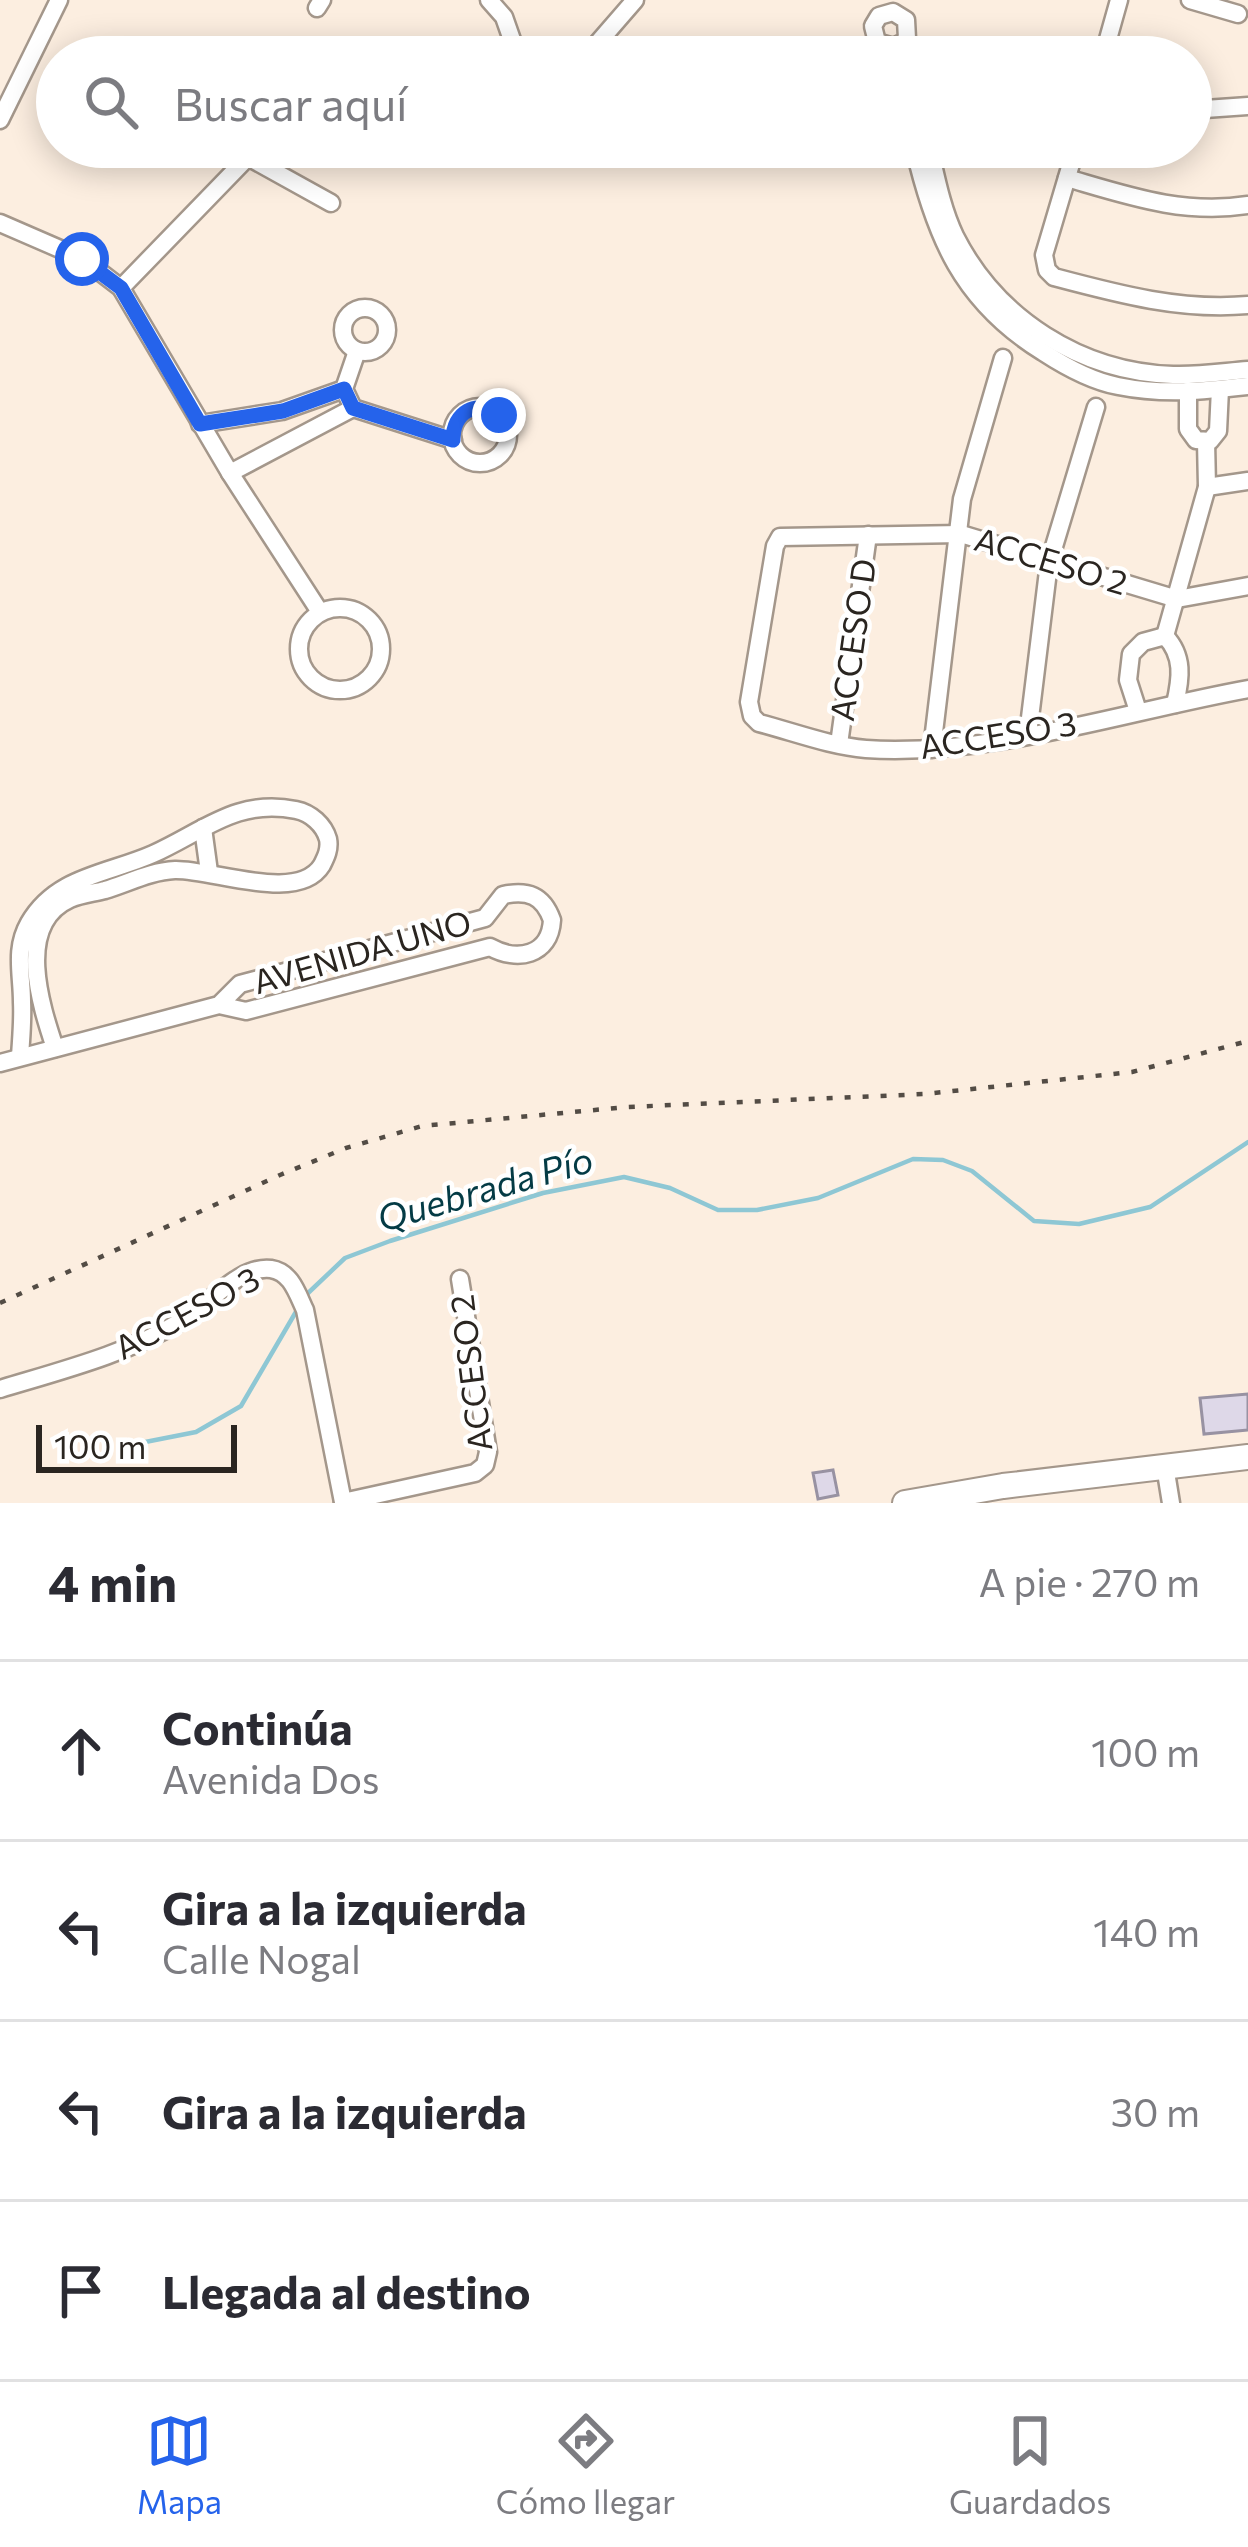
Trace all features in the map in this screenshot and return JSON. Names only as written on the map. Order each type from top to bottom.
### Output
[{"type":"main road","points":[[905,1503],[1248,1457]]},
{"type":"street","points":[[41,36],[59,0]]},
{"type":"street","points":[[489,0],[504,17],[511,36]]},
{"type":"street","points":[[604,36],[634,0]]},
{"type":"street","points":[[868,0],[908,25],[904,36]]},
{"type":"street","points":[[1108,36],[1119,0]]},
{"type":"street","points":[[1190,0],[1238,14]]},
{"type":"street","points":[[0,120],[36,47]]},
{"type":"street","points":[[1212,109],[1248,106]]},
{"type":"street","points":[[121,288],[238,168]]},
{"type":"street","points":[[266,168],[331,203]]},
{"type":"street","points":[[920,168],[949,255],[986,310],[1009,331],[1078,373],[1114,386],[1188,391],[1248,386]]},
{"type":"street","points":[[935,168],[954,233],[989,286],[1027,324],[1082,355],[1127,369],[1169,375],[1248,370]]},
{"type":"street","points":[[1070,168],[1044,255],[1054,277],[1119,295],[1204,307],[1248,304]]},
{"type":"street","points":[[1067,178],[1167,207],[1248,205]]},
{"type":"street","points":[[0,223],[82,259],[121,288],[230,473],[320,612]]},
{"type":"street","points":[[200,424],[326,399],[344,389],[357,351]]},
{"type":"street","points":[[932,749],[967,476],[1003,358]]},
{"type":"street","points":[[344,389],[353,408]]},
{"type":"street","points":[[1188,391],[1188,429],[1196,440],[1206,441],[1218,431],[1220,389]]},
{"type":"street","points":[[1028,734],[1049,563],[1096,407]]},
{"type":"street","points":[[230,473],[353,408],[453,440]]},
{"type":"street","points":[[276,412],[290,441]]},
{"type":"street","points":[[1165,636],[1207,487],[1206,441]]},
{"type":"street","points":[[1207,487],[1248,481]]},
{"type":"street","name":"ACCESO 2","points":[[752,716],[749,702],[780,537],[961,534],[1177,599],[1248,586]]},
{"type":"street","name":"ACCESO D","points":[[839,744],[868,535]]},
{"type":"street","points":[[355,610],[376,628],[380,660],[363,683],[338,690],[322,687],[302,667],[299,638],[308,621],[320,612],[355,610]]},
{"type":"street","points":[[1165,636],[1180,660],[1175,704]]},
{"type":"street","points":[[1138,711],[1128,680],[1131,653],[1143,642],[1165,636]]},
{"type":"street","name":"ACCESO 3","points":[[752,716],[759,723],[865,749],[932,749],[1248,689]]},
{"type":"street","points":[[20,1057],[28,968],[53,911],[69,900],[106,879],[147,857],[250,807],[304,812],[321,824],[328,838],[328,854],[317,872],[302,882],[264,883],[209,872],[106,879]]},
{"type":"street","points":[[203,828],[209,872]]},
{"type":"street","name":"AVENIDA UNO","points":[[0,1063],[219,1005],[246,1011],[490,946],[505,956],[521,956],[536,952],[546,942],[552,920],[540,898],[530,893],[503,895],[485,918],[240,984],[219,1005]]},
{"type":"street","points":[[28,968],[55,1048]]},
{"type":"street","name":"ACCESO 3","points":[[0,1389],[132,1346],[185,1319],[258,1270],[285,1274],[305,1310],[343,1502]]},
{"type":"street","name":"ACCESO 2","points":[[343,1502],[475,1473],[485,1465],[488,1452],[460,1279]]},
{"type":"street","points":[[1165,1466],[1171,1503]]},
{"type":"building","points":[[1248,1394],[1248,1430],[1204,1434],[1200,1398]]},
{"type":"building","points":[[833,1470],[838,1495],[818,1499],[813,1473]]},
{"type":"waterway","name":"Quebrada Pío","points":[[306,1295],[345,1258],[390,1241],[543,1193],[624,1177],[670,1188],[718,1210],[757,1210],[818,1198],[913,1159],[943,1160],[972,1171],[1034,1221],[1079,1224],[1150,1207],[1248,1142]]},
{"type":"waterway","name":"Quebrada Pío","points":[[130,1445],[196,1432],[241,1406],[297,1310]]},
{"type":"railway","points":[[0,1303],[280,1175],[346,1148],[422,1126],[627,1107],[925,1094],[1132,1072],[1248,1041]]},
{"type":"route","points":[[82,259],[121,288],[200,424],[283,411],[344,389],[353,408],[453,440],[455,422],[464,412],[482,407],[499,415]]}]
